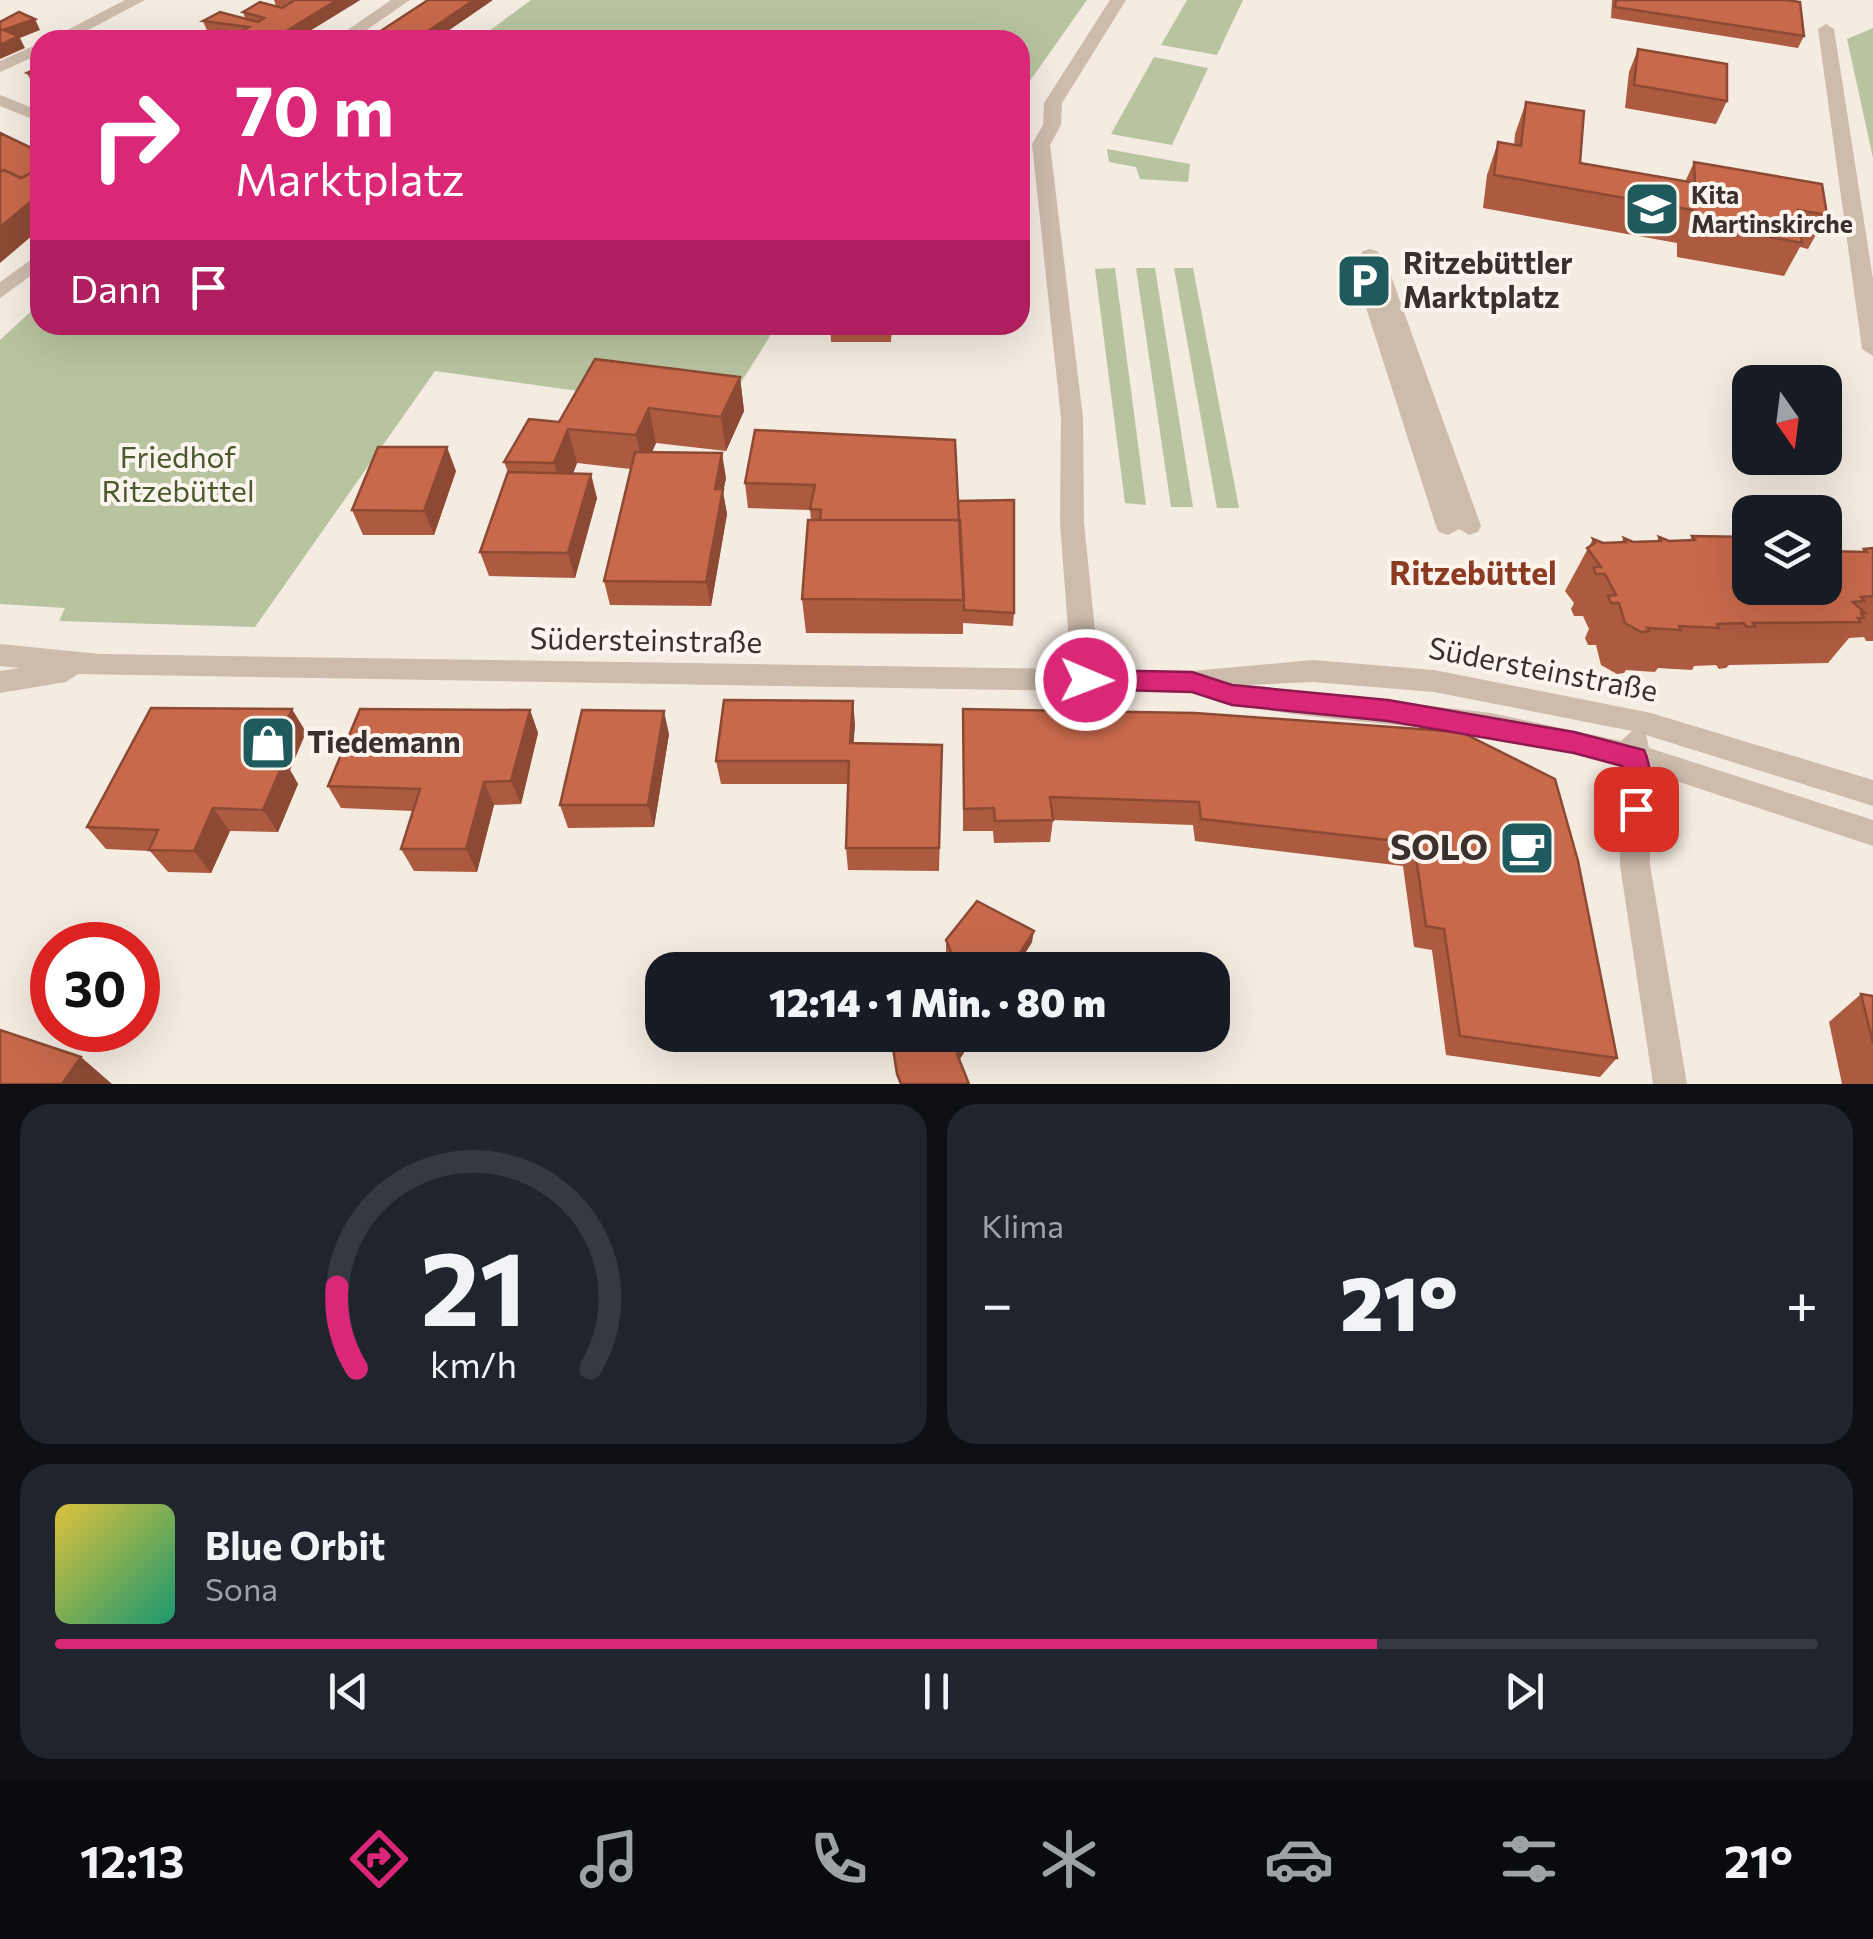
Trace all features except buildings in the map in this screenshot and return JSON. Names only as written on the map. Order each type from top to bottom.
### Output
[{"type":"street","points":[[76,30],[136,0]]},
{"type":"street","points":[[356,30],[402,0]]},
{"type":"street","points":[[1086,680],[1072,523],[1072,418],[1040,144],[1049,137],[1054,103],[1118,0]]},
{"type":"street","points":[[1826,29],[1873,349]]},
{"type":"street","points":[[0,68],[30,53]]},
{"type":"street","points":[[0,100],[30,113]]},
{"type":"street","points":[[1370,254],[1417,374],[1458,526],[1362,264],[1370,254]]},
{"type":"street","points":[[0,292],[30,267]]},
{"type":"street","name":"Südersteinstraße","points":[[0,655],[100,665],[1192,682],[1247,670],[1409,676],[1635,720],[1722,742],[1873,793]]},
{"type":"street","name":"Südersteinstraße","points":[[0,682],[100,665]]},
{"type":"street","name":"Südersteinstraße","points":[[1192,682],[1232,695],[1488,725],[1731,782],[1873,833]]},
{"type":"street","points":[[1635,720],[1635,864],[1670,1084]]},
{"type":"green space","points":[[531,0],[1087,0],[1030,81],[1030,30],[490,30]]},
{"type":"green space","points":[[1187,0],[1243,0],[1217,55],[1161,45]]},
{"type":"green space","points":[[1873,28],[1873,158],[1847,39]]},
{"type":"green space","points":[[1154,57],[1208,68],[1172,145],[1111,134]]},
{"type":"green space","points":[[1107,149],[1190,164],[1188,182],[1140,179],[1136,167],[1109,162]]},
{"type":"green space","points":[[1115,268],[1146,505],[1125,503],[1095,269]]},
{"type":"green space","points":[[1136,268],[1155,268],[1193,507],[1171,507]]},
{"type":"green space","points":[[1174,268],[1193,268],[1239,508],[1217,508]]},
{"type":"green space","name":"Friedhof Ritzebüttel","points":[[30,312],[30,335],[771,335],[723,411],[435,371],[255,627],[59,621],[65,608],[0,604],[0,340]]},
{"type":"place","name":"Kita Martinskirche","points":[[1652,209]]},
{"type":"place","name":"Ritzebüttler Marktplatz","points":[[1364,281]]},
{"type":"place","name":"Tiedemann","points":[[268,743]]},
{"type":"place","name":"SOLO","points":[[1527,848]]},
{"type":"district","name":"Ritzebüttel","points":[[1473,574]]},
{"type":"route","points":[[1086,680],[1192,682],[1232,695],[1388,711],[1574,742],[1635,758],[1636,809]]}]
